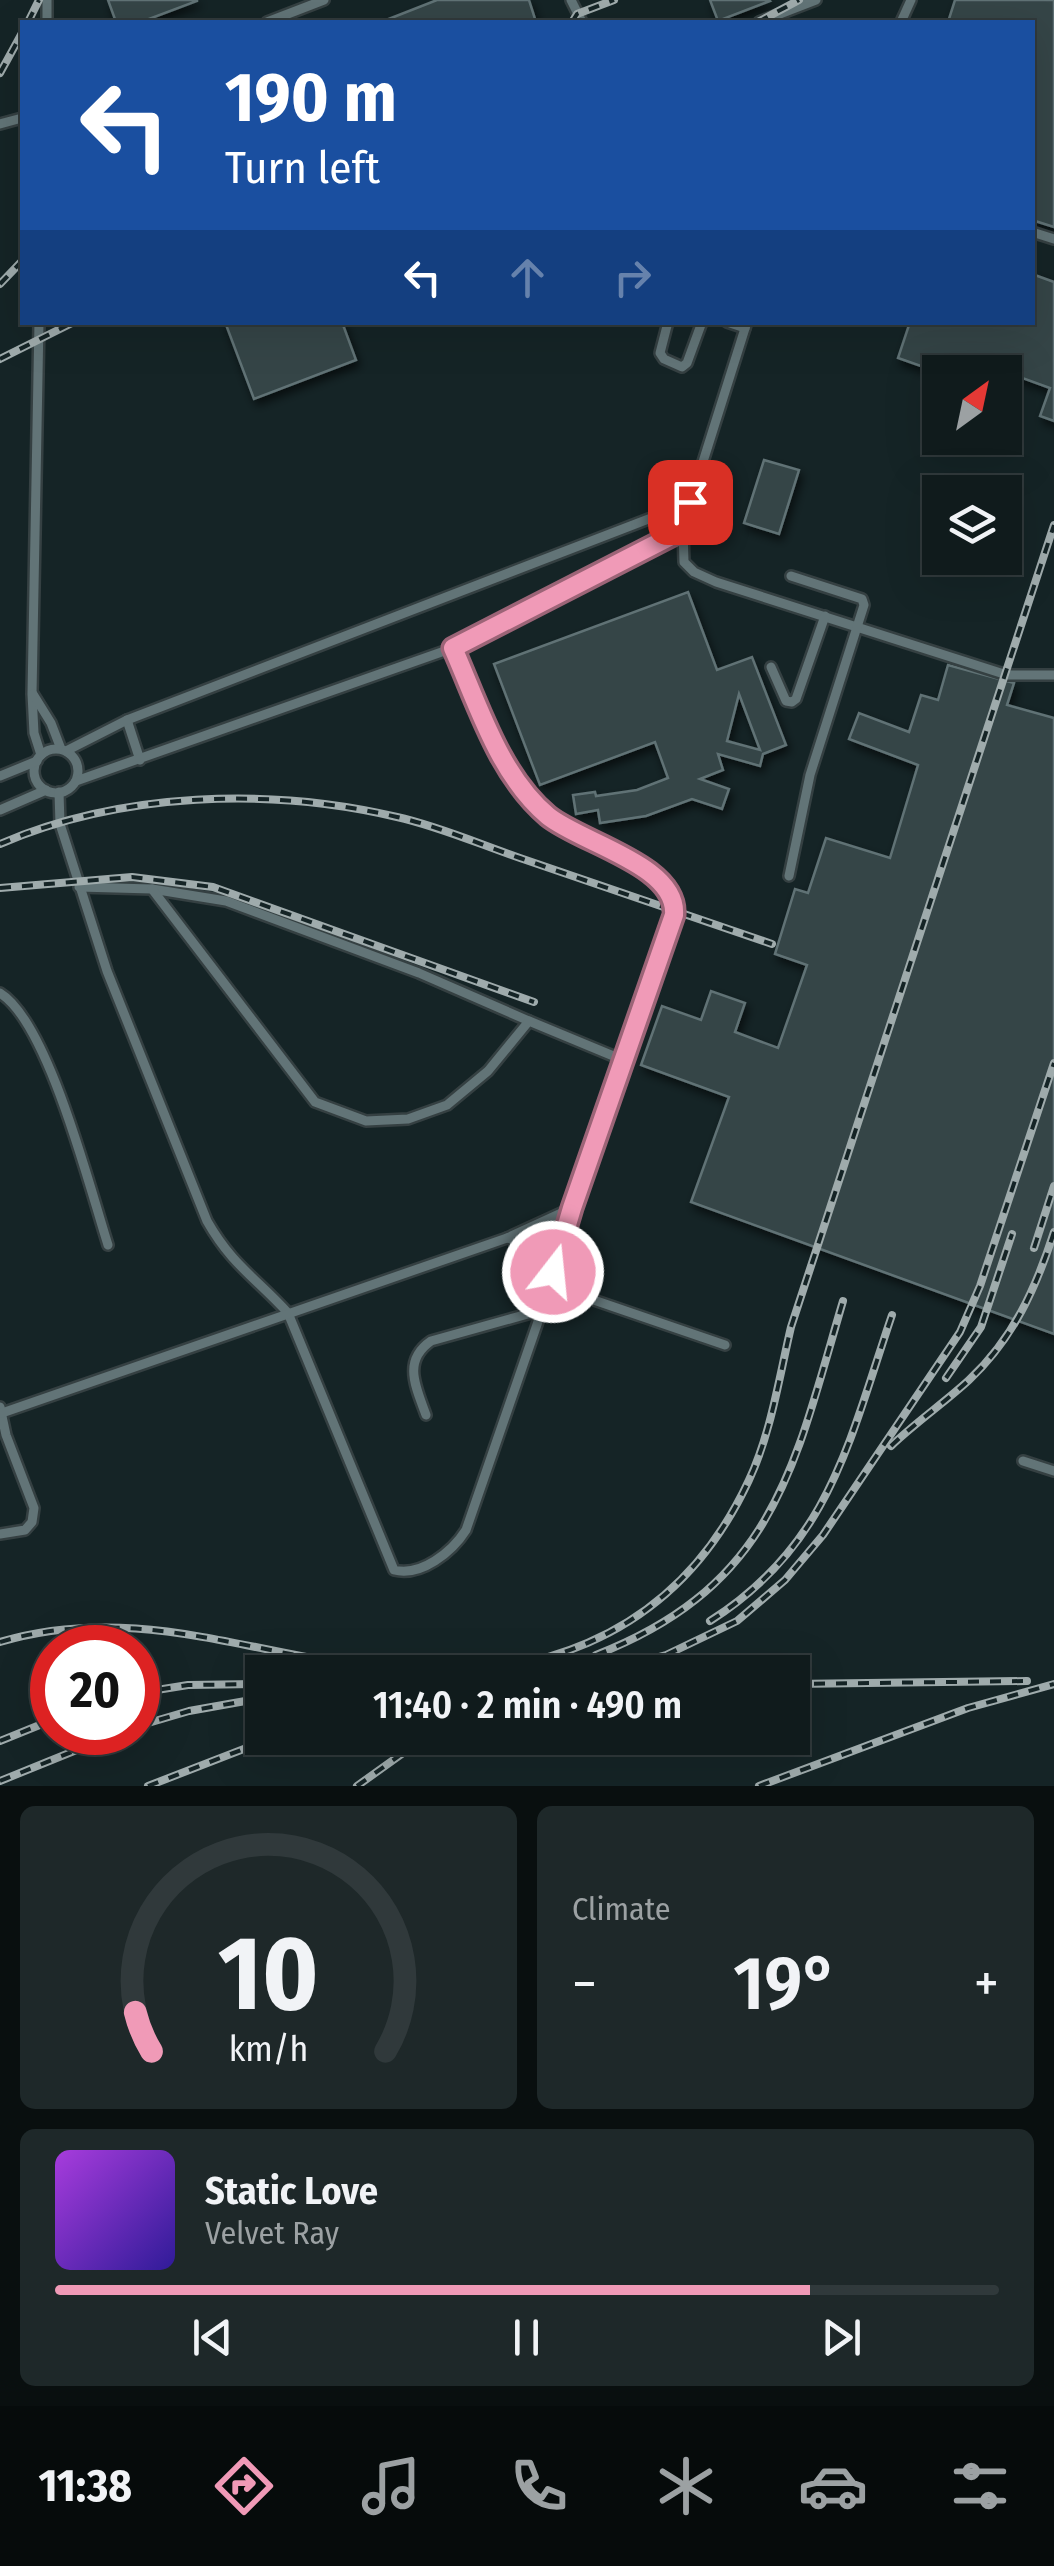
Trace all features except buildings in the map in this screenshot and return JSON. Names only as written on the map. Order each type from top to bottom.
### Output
[{"type":"lane","points":[[272,20],[324,0]]},
{"type":"lane","points":[[764,20],[816,0]]},
{"type":"lane","points":[[39,325],[32,694],[39,758],[35,774],[46,790]]},
{"type":"lane","points":[[667,325],[661,358],[682,366],[687,363],[701,325]]},
{"type":"lane","points":[[746,325],[690,502],[683,530],[684,562],[694,572],[716,582],[1007,674],[1054,675]]},
{"type":"lane","points":[[0,776],[127,720],[690,502]]},
{"type":"lane","points":[[0,810],[46,790],[60,792],[76,781],[453,648],[683,530]]},
{"type":"lane","points":[[789,876],[810,774],[864,604],[862,599],[791,576]]},
{"type":"lane","points":[[771,667],[786,701],[792,702],[825,616]]},
{"type":"lane","points":[[60,792],[60,824],[107,971],[207,1220],[234,1262],[288,1313],[392,1567],[402,1572],[433,1562],[449,1552],[466,1530],[674,915],[674,896],[666,884],[650,871],[588,841],[548,816],[520,785],[496,744],[453,648]]},
{"type":"lane","points":[[32,694],[78,768],[76,781]]},
{"type":"lane","points":[[127,720],[140,760]]},
{"type":"lane","points":[[79,888],[152,888],[226,902],[419,973],[623,1060]]},
{"type":"lane","points":[[152,888],[316,1102],[366,1121],[408,1118],[447,1105],[488,1071],[529,1021]]},
{"type":"lane","points":[[0,993],[10,1000],[34,1034],[72,1131],[108,1245]]},
{"type":"lane","points":[[0,1534],[25,1530],[32,1522],[34,1508],[6,1435],[1,1410],[507,1238],[572,1208]]},
{"type":"lane","points":[[507,1238],[532,1246],[544,1256],[553,1272],[582,1296],[724,1345]]},
{"type":"lane","points":[[426,1414],[412,1362],[420,1349],[431,1341],[542,1310]]},
{"type":"lane","points":[[1023,1461],[1054,1470]]},
{"type":"railway","points":[[29,20],[39,0]]},
{"type":"railway","points":[[573,20],[577,14],[614,0]]},
{"type":"railway","points":[[762,20],[799,0]]},
{"type":"railway","points":[[0,73],[20,37]]},
{"type":"railway","points":[[0,284],[20,263]]},
{"type":"railway","points":[[0,359],[68,325]]},
{"type":"railway","points":[[0,1642],[46,1632],[136,1629],[180,1633],[358,1666],[420,1672],[479,1670],[535,1660],[588,1643],[636,1616],[680,1581],[718,1535],[757,1462],[791,1327],[1054,525]]},
{"type":"railway","points":[[0,844],[95,814],[145,805],[247,799],[348,807],[428,825],[772,944]]},
{"type":"railway","points":[[0,888],[132,877],[213,887],[534,1002]]},
{"type":"railway","points":[[666,1655],[737,1621],[785,1580],[823,1535],[960,1332],[980,1286],[1054,1063]]},
{"type":"railway","points":[[1034,1248],[1054,1186]]},
{"type":"railway","points":[[891,1446],[969,1380],[998,1347],[1031,1293],[1054,1232]]},
{"type":"railway","points":[[946,1378],[981,1327],[1012,1234]]},
{"type":"railway","points":[[596,1655],[656,1626],[703,1594],[740,1556],[768,1514],[791,1468],[843,1301]]},
{"type":"railway","points":[[710,1621],[751,1591],[783,1559],[809,1524],[847,1447],[892,1315]]},
{"type":"railway","points":[[810,1684],[1027,1681]]},
{"type":"railway","points":[[160,1689],[245,1684]]},
{"type":"railway","points":[[759,1786],[968,1708],[1054,1684]]},
{"type":"railway","points":[[160,1720],[245,1701]]},
{"type":"railway","points":[[0,1741],[30,1729]]},
{"type":"railway","points":[[148,1786],[245,1748]]},
{"type":"railway","points":[[0,1781],[64,1755]]},
{"type":"railway","points":[[357,1786],[400,1755]]},
{"type":"route","points":[[553,1272],[674,915],[674,896],[650,871],[588,841],[548,816],[520,785],[496,744],[453,648],[683,530],[690,502]]}]
